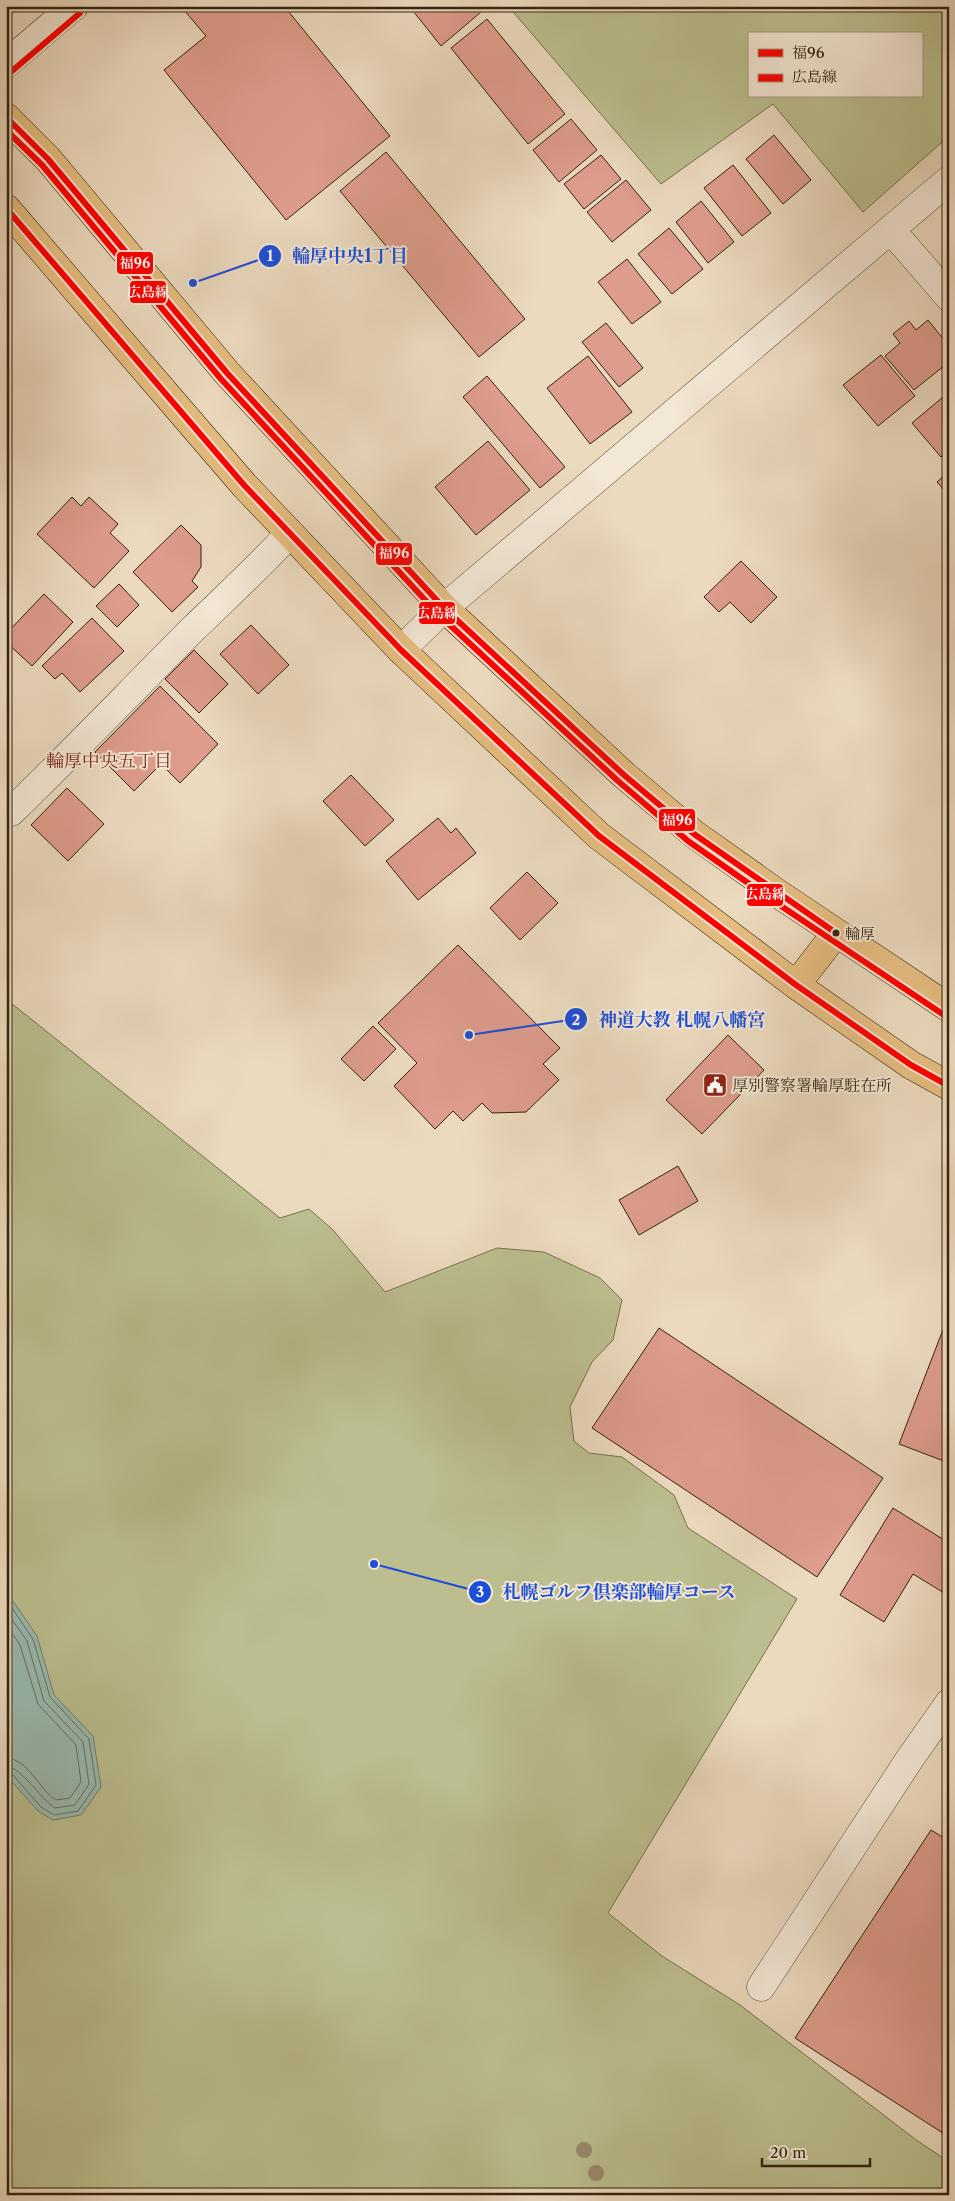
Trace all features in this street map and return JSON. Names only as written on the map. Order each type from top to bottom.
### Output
[{"type":"highway","points":[[6,117],[48,160],[227,373],[444,608],[624,775],[694,834],[836,933],[949,1008]]},
{"type":"highway","points":[[6,208],[244,485],[401,650],[599,836],[796,985],[911,1065],[949,1086]]},
{"type":"highway","points":[[796,985],[836,933]]},
{"type":"street","points":[[6,64],[74,6]]},
{"type":"street","points":[[401,650],[444,608],[949,180]]},
{"type":"street","points":[[891,230],[949,297]]},
{"type":"street","points":[[11,812],[194,629],[251,575],[290,533]]},
{"type":"street","points":[[761,1986],[909,1760],[949,1703]]},
{"type":"green space","points":[[508,6],[949,6],[949,136],[863,212],[773,104],[661,184]]},
{"type":"green space","points":[[6,999],[280,1218],[309,1209],[333,1230],[385,1292],[497,1248],[544,1252],[600,1278],[622,1300],[613,1340],[592,1362],[570,1407],[574,1441],[589,1453],[622,1457],[674,1495],[688,1528],[797,1599],[608,1913],[662,1956],[740,2005],[915,2139],[949,2162],[949,2195],[6,2195]]},
{"type":"water","points":[[6,1591],[37,1636],[54,1695],[93,1736],[101,1787],[81,1815],[53,1820],[38,1811],[6,1775]]},
{"type":"building","points":[[186,6],[284,6],[390,136],[286,220],[164,70],[206,36],[183,9]]},
{"type":"building","points":[[409,6],[477,6],[481,12],[441,46]]},
{"type":"building","points":[[487,19],[565,114],[528,144],[451,48]]},
{"type":"building","points":[[571,119],[597,150],[559,182],[533,150]]},
{"type":"building","points":[[774,135],[811,180],[783,204],[746,159]]},
{"type":"building","points":[[386,152],[525,319],[479,357],[340,191]]},
{"type":"building","points":[[601,155],[621,179],[584,209],[564,184]]},
{"type":"building","points":[[733,165],[771,213],[742,236],[704,188]]},
{"type":"building","points":[[626,180],[651,210],[612,242],[587,212]]},
{"type":"building","points":[[701,201],[734,242],[708,263],[676,222]]},
{"type":"building","points":[[669,228],[703,269],[672,294],[638,254]]},
{"type":"building","points":[[627,259],[661,302],[632,324],[598,282]]},
{"type":"building","points":[[928,320],[949,346],[949,362],[914,390],[885,356],[900,343],[893,334],[909,321],[916,330]]},
{"type":"building","points":[[606,323],[643,368],[619,387],[582,342]]},
{"type":"building","points":[[881,355],[915,396],[878,426],[843,385]]},
{"type":"building","points":[[588,356],[632,412],[590,444],[547,388]]},
{"type":"building","points":[[487,376],[565,467],[540,488],[463,397]]},
{"type":"building","points":[[949,392],[949,451],[941,457],[912,423]]},
{"type":"building","points":[[488,441],[530,490],[476,535],[435,487]]},
{"type":"building","points":[[949,471],[949,496],[937,482]]},
{"type":"building","points":[[72,497],[81,506],[89,497],[118,524],[110,533],[129,551],[94,588],[37,534]]},
{"type":"building","points":[[181,525],[201,545],[201,567],[192,581],[198,587],[172,612],[133,572]]},
{"type":"building","points":[[741,561],[777,597],[751,623],[730,602],[719,612],[704,597]]},
{"type":"building","points":[[119,584],[139,605],[117,627],[96,606]]},
{"type":"building","points":[[44,594],[73,622],[32,666],[6,642],[6,634]]},
{"type":"building","points":[[92,618],[124,651],[80,692],[62,673],[55,679],[42,666]]},
{"type":"building","points":[[251,625],[289,665],[258,694],[220,654]]},
{"type":"building","points":[[194,650],[228,684],[199,713],[165,679]]},
{"type":"building","points":[[160,686],[218,744],[180,783],[161,764],[134,791],[95,752]]},
{"type":"building","points":[[351,775],[394,820],[365,846],[323,801]]},
{"type":"building","points":[[67,788],[104,824],[68,861],[31,825]]},
{"type":"building","points":[[438,818],[451,833],[456,828],[476,853],[418,900],[386,861]]},
{"type":"building","points":[[527,872],[558,903],[520,940],[490,908]]},
{"type":"building","points":[[458,945],[560,1048],[543,1064],[559,1080],[526,1112],[492,1113],[482,1103],[463,1121],[453,1111],[435,1129],[394,1086],[417,1063],[378,1023]]},
{"type":"building","points":[[373,1026],[396,1049],[364,1081],[341,1059]]},
{"type":"building","name":"厚別警察署輪厚駐在所","points":[[728,1035],[764,1070],[702,1134],[666,1100]]},
{"type":"building","points":[[678,1166],[698,1201],[639,1235],[619,1200]]},
{"type":"building","points":[[949,1314],[949,1463],[899,1444]]},
{"type":"building","points":[[659,1328],[883,1478],[817,1577],[592,1428]]},
{"type":"building","points":[[893,1508],[949,1543],[949,1596],[913,1574],[884,1622],[840,1595]]},
{"type":"building","points":[[931,1830],[949,1841],[949,2137],[795,2038]]},
{"type":"transit line","name":"広島線","points":[[12,71],[80,13]]},
{"type":"transit line","name":"福96","points":[[6,117],[48,159],[227,373],[444,608],[624,775],[694,834],[836,933]]},
{"type":"transit line","name":"広島線","points":[[6,130],[42,165],[221,379],[438,614],[618,781],[688,841],[775,902],[944,1015]]},
{"type":"transit line","name":"福96","points":[[6,208],[244,485],[401,650],[599,836],[796,985],[911,1065],[949,1086]]},
{"type":"place","name":"輪厚中央1丁目","points":[[193,283]]},
{"type":"place","name":"輪厚","points":[[836,933]]},
{"type":"place","name":"神道大教 札幌八幡宮","points":[[469,1035]]},
{"type":"place","name":"厚別警察署輪厚駐在所","points":[[715,1085]]},
{"type":"place","name":"札幌ゴルフ倶楽部輪厚コース","points":[[374,1564]]},
{"type":"district","name":"輪厚中央五丁目","points":[[109,761]]}]
